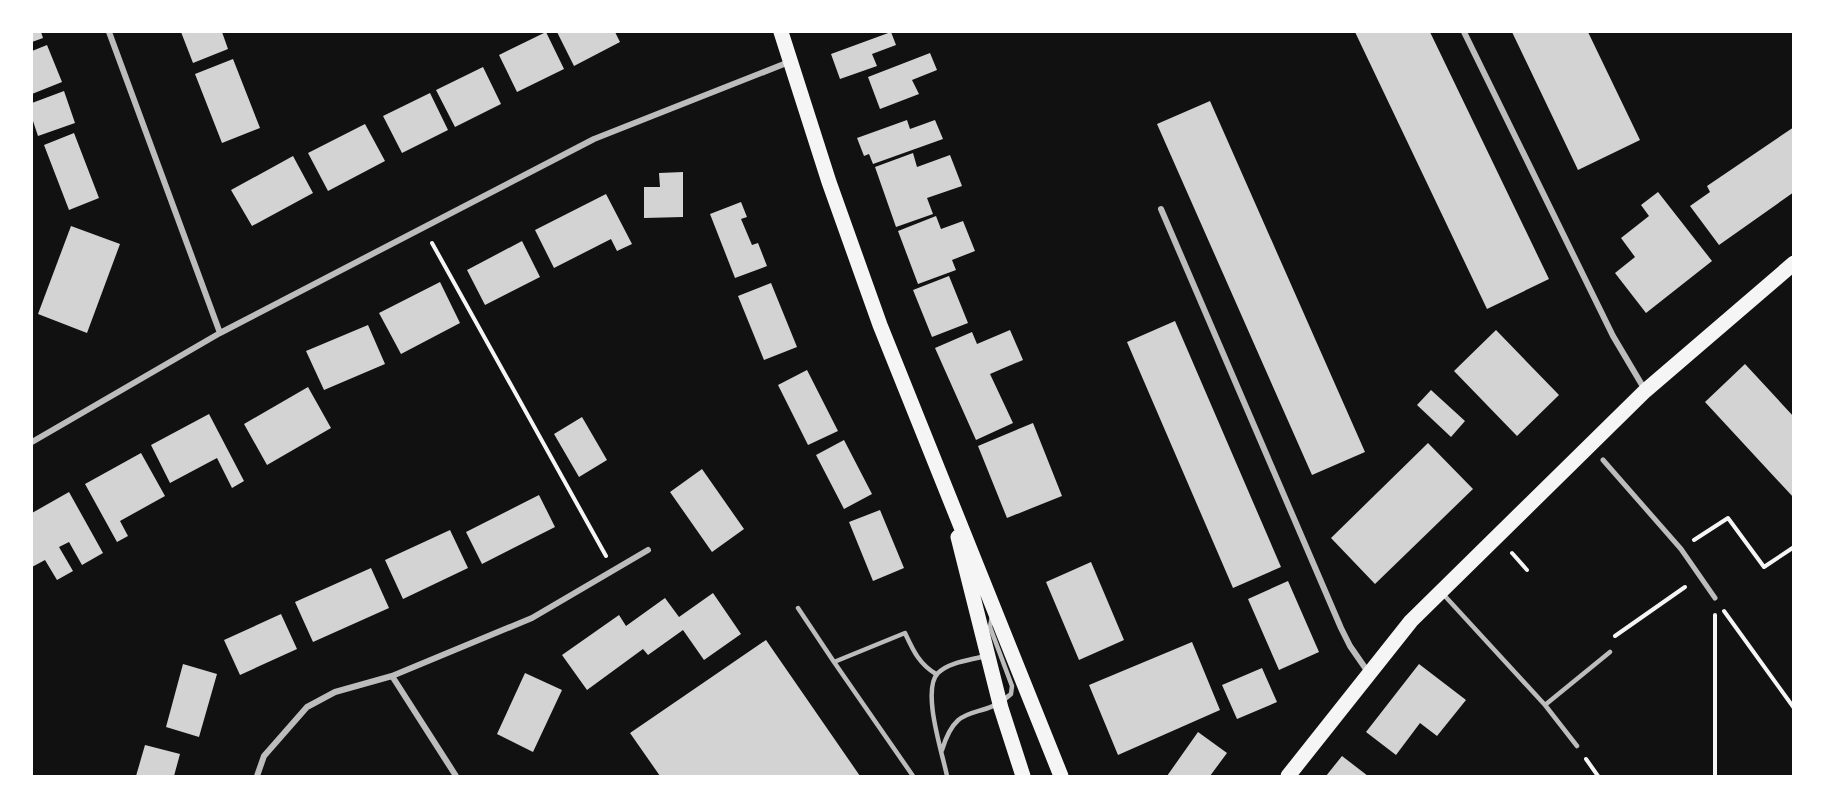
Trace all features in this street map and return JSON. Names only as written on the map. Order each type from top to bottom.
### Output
[{"type":"main road","points":[[782,32],[880,325],[1061,777]]},
{"type":"main road","points":[[1288,777],[1368,672],[1412,621],[1645,391],[1794,262]]},
{"type":"main road","points":[[944,482],[1000,704],[1023,777]]},
{"type":"street","points":[[109,32],[220,333]]},
{"type":"street","points":[[1464,32],[1613,336],[1645,391]]},
{"type":"street","points":[[32,442],[220,333],[594,139],[790,61]]},
{"type":"street","points":[[1161,209],[1341,628],[1368,672]]},
{"type":"street","points":[[1604,460],[1681,549],[1714,598]]},
{"type":"street","points":[[257,777],[264,756],[307,707],[335,692],[392,676],[532,618],[648,550]]},
{"type":"street","points":[[392,676],[456,777]]},
{"type":"lane","points":[[1441,592],[1545,705],[1577,746]]},
{"type":"lane","points":[[942,750],[948,730],[957,718],[1000,704],[1011,694],[1012,686],[990,627],[994,607]]},
{"type":"lane","points":[[798,608],[913,777]]},
{"type":"lane","points":[[834,662],[905,633],[914,653],[925,668],[936,674]]},
{"type":"lane","points":[[1545,705],[1610,652]]},
{"type":"lane","points":[[947,777],[932,702],[932,686],[936,674],[946,667],[988,655]]},
{"type":"path","points":[[423,226],[615,571]]},
{"type":"path","points":[[1681,549],[1728,518],[1764,567],[1794,547]]},
{"type":"path","points":[[1511,552],[1527,570]]},
{"type":"path","points":[[1610,639],[1701,578]]},
{"type":"path","points":[[1714,598],[1794,708]]},
{"type":"path","points":[[1714,598],[1715,777]]},
{"type":"building","points":[[32,32],[41,32],[43,38],[32,42]]},
{"type":"building","points":[[181,32],[222,32],[228,49],[193,63]]},
{"type":"building","points":[[546,32],[564,69],[517,92],[499,55]]},
{"type":"building","points":[[557,32],[615,32],[620,42],[574,66]]},
{"type":"building","points":[[891,32],[896,45],[872,54],[877,66],[840,79],[831,54]]},
{"type":"building","points":[[1355,32],[1430,32],[1549,279],[1487,309]]},
{"type":"building","points":[[1512,32],[1588,32],[1640,140],[1578,170]]},
{"type":"building","points":[[47,45],[62,82],[32,94],[32,51]]},
{"type":"building","points":[[930,53],[937,70],[912,80],[919,94],[880,109],[868,77]]},
{"type":"building","points":[[233,59],[260,128],[222,143],[195,74]]},
{"type":"building","points":[[483,67],[501,104],[455,127],[436,90]]},
{"type":"building","points":[[64,91],[75,123],[38,136],[32,118],[32,103]]},
{"type":"building","points":[[430,93],[448,130],[402,153],[383,116]]},
{"type":"building","points":[[1210,101],[1365,452],[1312,475],[1157,124]]},
{"type":"building","points":[[907,120],[910,129],[935,120],[943,139],[873,164],[869,154],[864,156],[857,138]]},
{"type":"building","points":[[365,124],[385,161],[328,191],[308,153]]},
{"type":"building","points":[[1794,127],[1794,192],[1719,245],[1690,206],[1710,192],[1707,186]]},
{"type":"building","points":[[74,133],[99,198],[69,210],[44,145]]},
{"type":"building","points":[[913,153],[917,167],[950,155],[962,186],[927,198],[933,214],[896,227],[875,167]]},
{"type":"building","points":[[293,156],[313,193],[252,226],[231,190]]},
{"type":"building","points":[[683,172],[683,217],[644,218],[644,187],[660,187],[659,173]]},
{"type":"building","points":[[1658,192],[1712,261],[1646,313],[1615,273],[1635,257],[1621,238],[1649,216],[1641,205]]},
{"type":"building","points":[[606,194],[632,244],[617,251],[611,239],[554,268],[535,230]]},
{"type":"building","points":[[741,202],[747,217],[741,219],[752,245],[758,243],[767,266],[735,278],[710,214]]},
{"type":"building","points":[[936,216],[941,229],[963,221],[975,251],[952,260],[956,270],[918,284],[898,231]]},
{"type":"building","points":[[71,226],[120,244],[87,333],[38,314]]},
{"type":"building","points":[[522,241],[540,277],[485,305],[467,270]]},
{"type":"building","points":[[949,276],[968,323],[932,337],[913,290]]},
{"type":"building","points":[[440,282],[460,323],[401,354],[379,313]]},
{"type":"building","points":[[771,283],[797,347],[764,360],[738,296]]},
{"type":"building","points":[[1175,321],[1281,567],[1233,588],[1127,342]]},
{"type":"building","points":[[368,325],[385,364],[324,390],[306,351]]},
{"type":"building","points":[[1010,330],[1023,360],[990,374],[1013,423],[976,440],[935,348],[972,332],[977,344]]},
{"type":"building","points":[[1496,330],[1559,395],[1517,436],[1454,371]]},
{"type":"building","points":[[1745,364],[1794,417],[1794,498],[1705,402]]},
{"type":"building","points":[[807,370],[838,431],[808,445],[778,385]]},
{"type":"building","points":[[308,387],[331,428],[267,465],[244,424]]},
{"type":"building","points":[[1431,390],[1465,421],[1451,437],[1417,405]]},
{"type":"building","points":[[209,414],[244,481],[232,488],[217,458],[170,483],[151,445]]},
{"type":"building","points":[[582,417],[607,460],[579,477],[554,434]]},
{"type":"building","points":[[1033,423],[1062,496],[1007,518],[978,446]]},
{"type":"building","points":[[844,440],[872,494],[844,509],[816,455]]},
{"type":"building","points":[[1428,443],[1473,489],[1375,584],[1331,538]]},
{"type":"building","points":[[141,453],[165,496],[120,521],[128,536],[117,542],[85,484]]},
{"type":"building","points":[[702,469],[744,529],[712,552],[670,492]]},
{"type":"building","points":[[69,492],[103,553],[82,565],[69,542],[59,547],[73,571],[57,580],[45,560],[32,567],[32,513]]},
{"type":"building","points":[[539,495],[555,527],[482,564],[466,532]]},
{"type":"building","points":[[880,510],[904,568],[873,581],[849,522]]},
{"type":"building","points":[[450,530],[468,568],[403,599],[385,560]]},
{"type":"building","points":[[1091,562],[1124,640],[1079,660],[1046,582]]},
{"type":"building","points":[[371,568],[389,608],[313,642],[295,602]]},
{"type":"building","points":[[1288,581],[1319,652],[1279,670],[1248,599]]},
{"type":"building","points":[[713,593],[741,634],[704,660],[683,630],[648,655],[643,649],[587,690],[562,655],[619,615],[626,626],[665,598],[679,617]]},
{"type":"building","points":[[281,614],[297,649],[240,675],[224,640]]},
{"type":"building","points":[[766,640],[860,776],[660,776],[630,733]]},
{"type":"building","points":[[1192,642],[1220,710],[1118,755],[1089,685]]},
{"type":"building","points":[[183,664],[217,674],[199,737],[166,727]]},
{"type":"building","points":[[1419,664],[1466,700],[1437,736],[1420,723],[1396,755],[1366,732]]},
{"type":"building","points":[[1262,668],[1277,702],[1237,719],[1222,685]]},
{"type":"building","points":[[525,673],[562,690],[533,752],[497,734]]},
{"type":"building","points":[[1198,732],[1227,753],[1210,776],[1167,776]]},
{"type":"building","points":[[145,745],[180,754],[174,776],[136,776]]},
{"type":"building","points":[[1342,756],[1368,776],[1326,776]]}]
